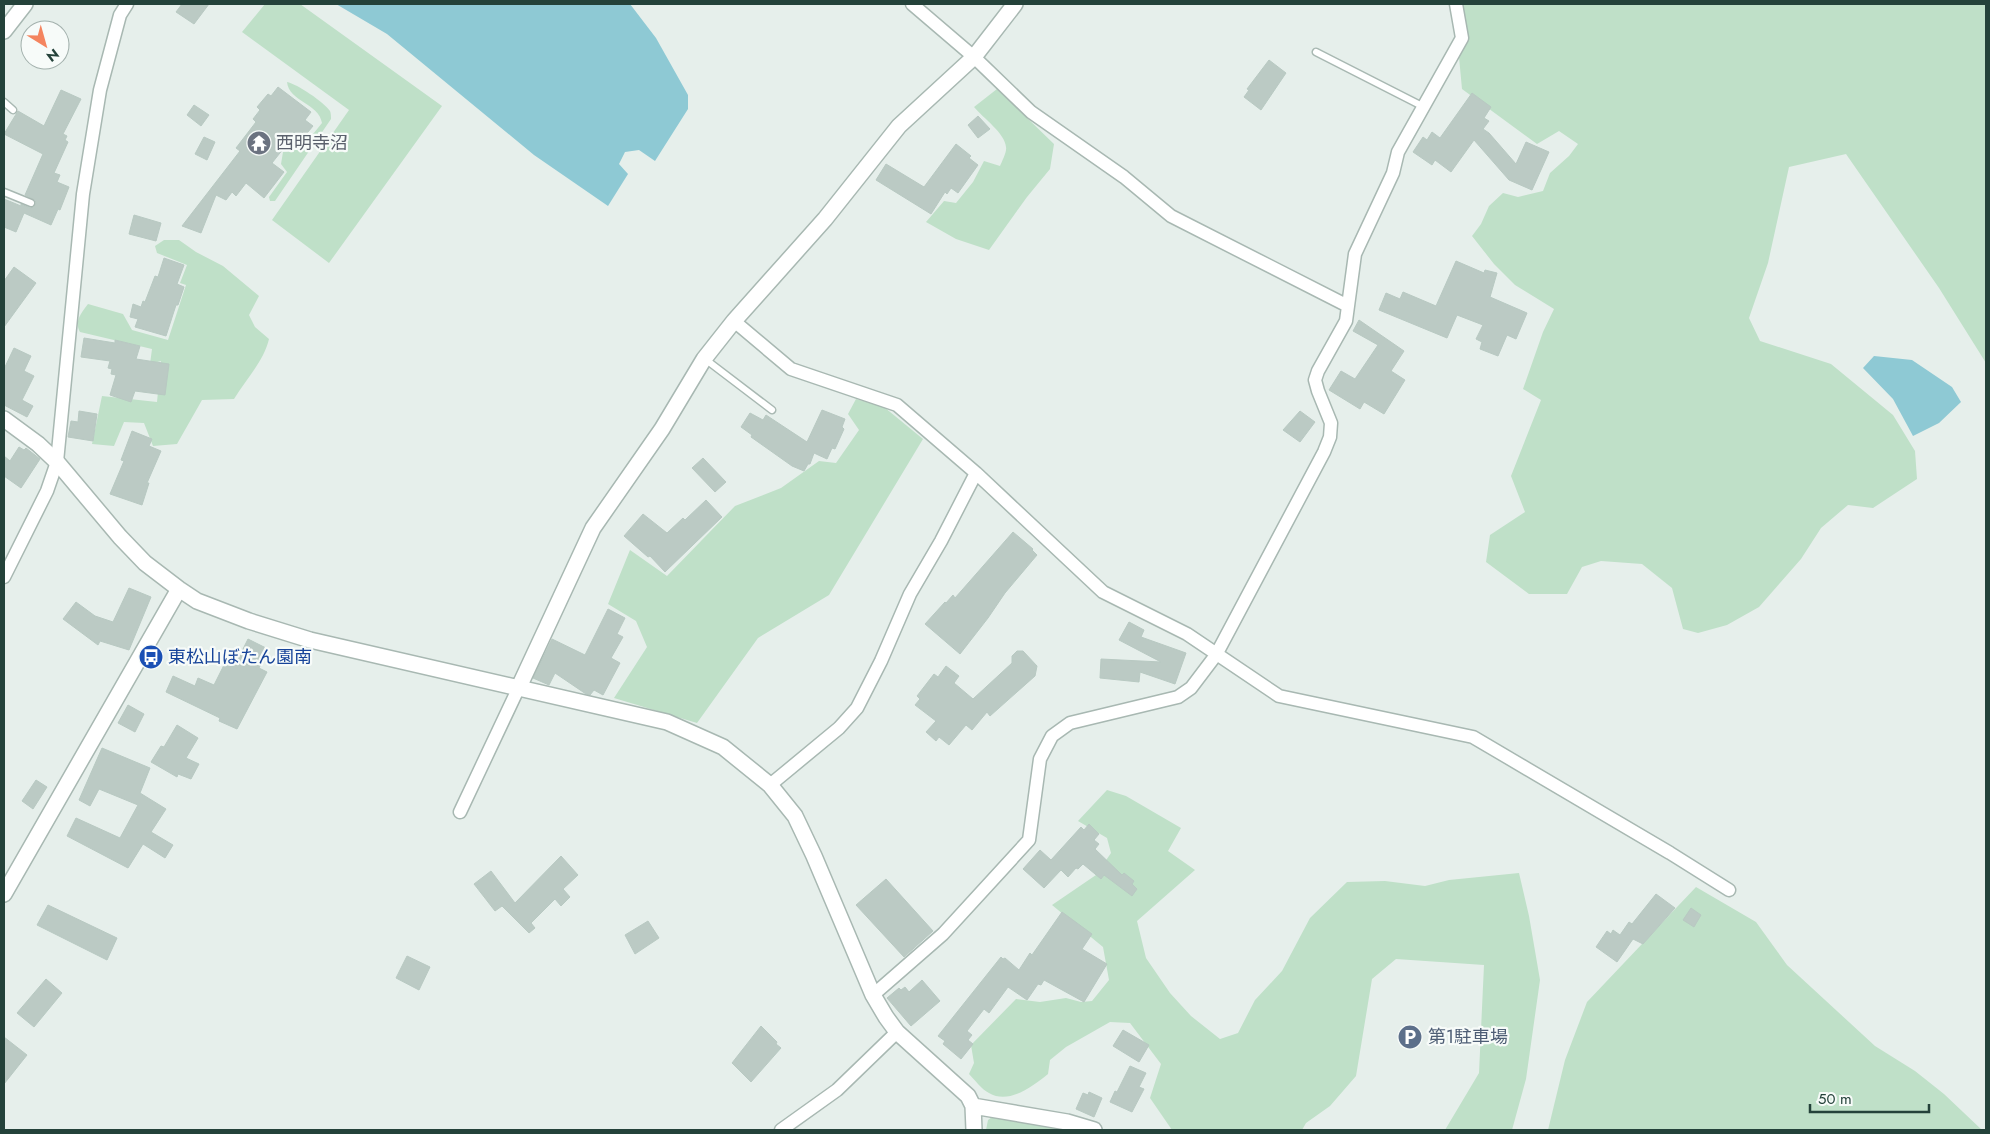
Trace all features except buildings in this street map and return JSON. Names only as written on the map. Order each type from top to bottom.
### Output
[{"type":"street","points":[[4,31],[25,4]]},
{"type":"street","points":[[4,577],[47,491],[57,462],[83,194],[100,90],[120,15],[127,4]]},
{"type":"street","points":[[912,4],[974,57],[1030,112],[1124,177],[1171,216],[1348,306]]},
{"type":"street","points":[[460,812],[593,528],[662,429],[704,358],[734,321],[825,219],[899,126],[974,57],[1015,4]]},
{"type":"street","points":[[873,995],[943,934],[1029,840],[1040,759],[1052,736],[1070,723],[1178,697],[1191,688],[1216,655],[1324,452],[1330,437],[1331,423],[1324,410],[1316,380],[1318,371],[1346,321],[1355,254],[1393,173],[1398,152],[1462,38],[1456,4]]},
{"type":"street","points":[[734,321],[791,369],[897,405],[976,473],[1103,592],[1186,634],[1279,696],[1473,737],[1729,890]]},
{"type":"street","points":[[4,419],[38,444],[57,462],[120,537],[145,563],[197,601],[310,640],[667,722],[723,746],[770,785],[794,816],[814,856],[873,995],[896,1032],[968,1096],[973,1106],[974,1130]]},
{"type":"street","points":[[770,785],[839,728],[857,708],[881,661],[910,594],[941,541],[976,473]]},
{"type":"street","points":[[4,894],[179,589]]},
{"type":"street","points":[[781,1130],[837,1090],[896,1032]]},
{"type":"street","points":[[973,1106],[1058,1120],[1094,1130]]},
{"type":"lane","points":[[1316,52],[1424,107]]},
{"type":"lane","points":[[4,102],[13,110]]},
{"type":"lane","points":[[4,192],[32,203]]},
{"type":"lane","points":[[704,358],[772,410]]},
{"type":"green space","points":[[265,4],[300,4],[442,106],[329,263],[272,220],[349,110],[242,32]]},
{"type":"green space","points":[[1454,4],[1986,4],[1986,363],[1939,288],[1846,154],[1789,167],[1768,263],[1749,318],[1760,341],[1831,364],[1893,415],[1915,451],[1917,479],[1873,508],[1848,505],[1821,528],[1801,559],[1759,607],[1727,625],[1698,633],[1683,629],[1672,588],[1642,564],[1601,561],[1582,567],[1567,594],[1529,594],[1486,562],[1490,535],[1525,512],[1511,476],[1541,400],[1523,389],[1543,332],[1554,309],[1515,285],[1494,264],[1472,236],[1481,224],[1489,206],[1503,193],[1518,197],[1543,191],[1550,173],[1569,156],[1578,144],[1559,131],[1537,144],[1462,89]]},
{"type":"green space","points":[[287,82],[322,103],[330,111],[331,119],[275,201],[270,201],[269,197],[287,172],[281,164],[283,152],[301,146],[322,123],[316,111],[293,94]]},
{"type":"green space","points":[[997,89],[1054,144],[1050,169],[1027,197],[989,250],[956,239],[926,222],[944,201],[956,203],[973,182],[984,161],[1000,166],[1006,151],[1005,142],[998,131],[974,107]]},
{"type":"green space","points":[[164,240],[179,240],[196,252],[223,266],[259,296],[249,315],[255,327],[269,339],[267,347],[234,399],[202,400],[177,444],[153,446],[144,423],[124,422],[114,446],[92,444],[102,396],[157,402],[161,361],[150,364],[152,349],[80,332],[78,328],[79,318],[88,304],[123,314],[132,330],[168,340],[186,285],[180,283],[187,265],[157,253],[155,246]]},
{"type":"green space","points":[[856,399],[884,407],[923,439],[829,595],[758,638],[697,723],[614,698],[647,647],[636,621],[608,604],[630,550],[667,576],[735,506],[781,488],[819,461],[836,463],[859,430],[848,414]]},
{"type":"green space","points":[[1107,790],[1126,796],[1181,828],[1168,851],[1195,870],[1137,921],[1146,958],[1170,993],[1191,1016],[1220,1039],[1238,1033],[1255,1000],[1282,971],[1310,918],[1347,882],[1385,881],[1425,886],[1449,880],[1519,873],[1529,916],[1540,980],[1526,1079],[1512,1130],[1445,1130],[1479,1073],[1484,965],[1396,959],[1372,979],[1356,1076],[1330,1106],[1306,1123],[1302,1130],[1172,1130],[1150,1098],[1161,1064],[1130,1023],[1110,1022],[1066,1047],[1050,1060],[1048,1074],[1020,1092],[1005,1097],[997,1096],[983,1089],[969,1074],[974,1063],[971,1045],[1016,999],[1040,1002],[1066,998],[1081,1002],[1092,1001],[1109,980],[1103,947],[1052,905],[1096,875],[1111,853],[1107,838],[1078,821]]},
{"type":"green space","points":[[1696,887],[1756,922],[1787,965],[1875,1046],[1915,1071],[1944,1094],[1982,1130],[1548,1130],[1565,1060],[1587,1002]]},
{"type":"green space","points":[[992,1117],[1074,1130],[986,1130],[988,1120]]},
{"type":"water","points":[[336,4],[630,4],[656,38],[688,95],[688,109],[655,161],[639,150],[625,152],[619,164],[628,174],[608,206],[534,155],[387,34]]},
{"type":"water","points":[[1874,356],[1912,360],[1952,387],[1961,402],[1939,423],[1913,436],[1893,399],[1863,368]]},
{"type":"place","name":"西明寺沼","points":[[259,143]]},
{"type":"place","name":"東松山ぼたん園南","points":[[151,657]]},
{"type":"place","name":"第1駐車場","points":[[1410,1037]]}]
